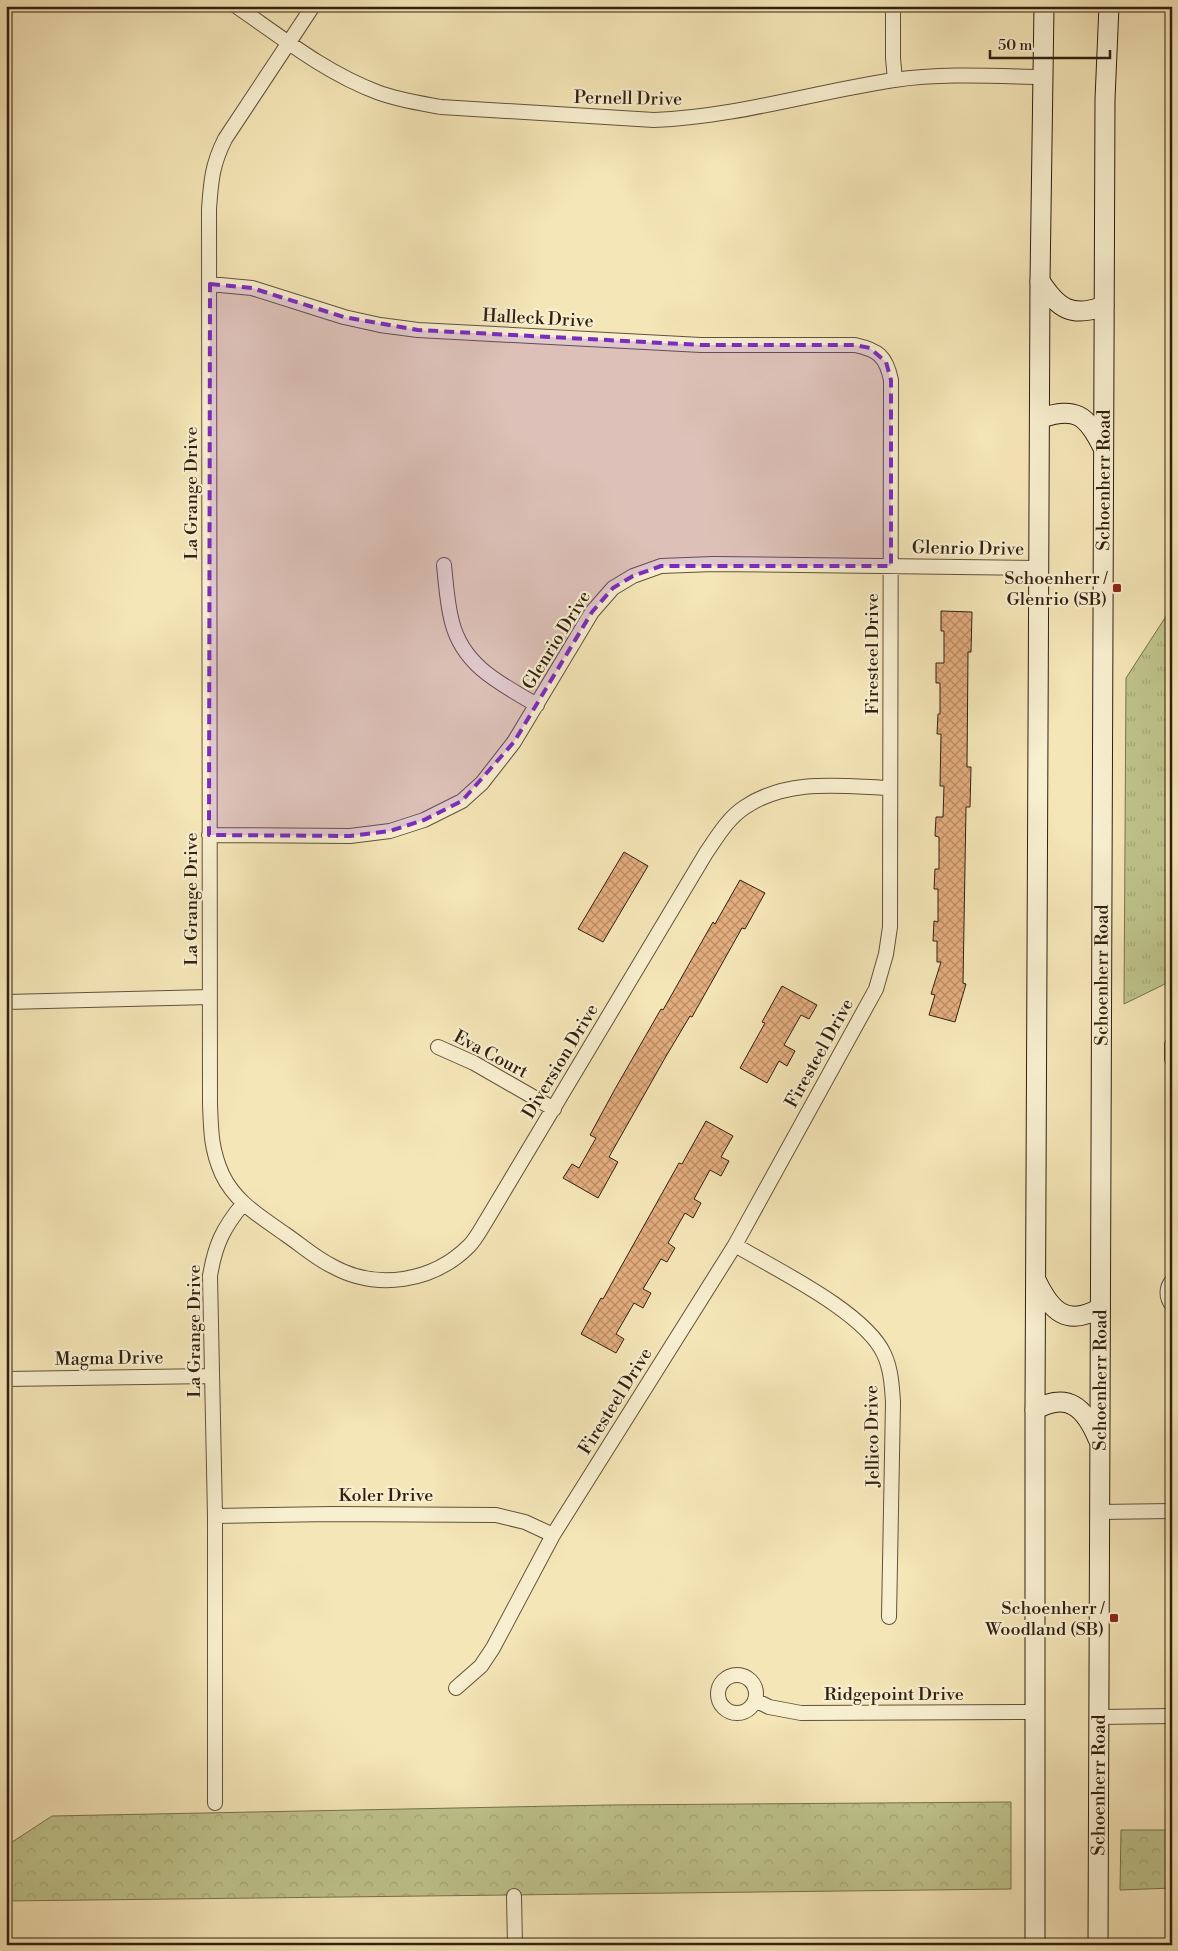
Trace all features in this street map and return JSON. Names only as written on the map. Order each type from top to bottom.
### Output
[{"type":"main road","points":[[1035,1945],[1035,1410],[1041,418],[1040,281],[1044,6]]},
{"type":"main road","name":"Schoenherr Road","points":[[1098,1945],[1103,448],[1105,99],[1109,6]]},
{"type":"main road","points":[[1040,281],[1058,304],[1069,310],[1091,311],[1104,306]]},
{"type":"main road","points":[[1041,418],[1056,413],[1068,412],[1077,415],[1086,420],[1094,429],[1103,448]]},
{"type":"main road","points":[[1037,1280],[1051,1306],[1060,1312],[1070,1316],[1081,1316],[1100,1308]]},
{"type":"main road","points":[[1035,1410],[1055,1402],[1065,1402],[1075,1406],[1091,1423],[1099,1442]]},
{"type":"street","name":"Pernell Drive","points":[[236,6],[339,74],[377,92],[408,101],[441,107],[654,120],[679,119],[764,106],[895,80],[936,76],[1042,77]]},
{"type":"street","name":"La Grange Drive","points":[[215,1803],[216,1516],[210,1276],[213,1253],[223,1232],[243,1204],[223,1176],[212,1149],[210,1104],[209,209],[211,176],[216,157],[225,139],[313,6]]},
{"type":"street","points":[[893,6],[895,80]]},
{"type":"street","name":"Halleck Drive","points":[[210,284],[252,288],[344,316],[380,325],[418,330],[701,345],[855,344],[870,348]]},
{"type":"street","name":"Firesteel Drive","points":[[456,1688],[480,1666],[493,1648],[553,1535],[735,1245],[876,989],[886,954],[890,927],[891,380],[886,362],[870,348]]},
{"type":"street","name":"Glenrio Drive","points":[[209,835],[350,836],[390,831],[424,820],[462,801],[482,783],[514,742],[592,612],[613,588],[633,576],[661,566],[713,564],[1040,568]]},
{"type":"street","points":[[444,565],[452,623],[458,639],[468,656],[482,670],[537,705]]},
{"type":"street","name":"Diversion Drive","points":[[243,1204],[332,1266],[360,1277],[383,1281],[408,1279],[429,1273],[448,1264],[470,1245],[486,1221],[724,826],[744,807],[767,794],[793,787],[890,788]]},
{"type":"street","points":[[6,1002],[210,998]]},
{"type":"street","points":[[1172,1045],[1170,1052],[1172,1059]]},
{"type":"street","name":"Eva Court","points":[[438,1047],[474,1063],[554,1109]]},
{"type":"street","name":"Jellico Drive","points":[[735,1245],[835,1305],[865,1327],[884,1353],[890,1375],[893,1402],[890,1616]]},
{"type":"street","points":[[1172,1280],[1167,1295],[1172,1304]]},
{"type":"street","name":"Magma Drive","points":[[6,1378],[212,1376]]},
{"type":"street","points":[[1099,1512],[1172,1511]]},
{"type":"street","name":"Koler Drive","points":[[216,1516],[332,1514],[496,1515],[525,1522],[553,1535]]},
{"type":"street","name":"Ridgepoint Drive","points":[[755,1700],[769,1707],[801,1713],[1036,1712]]},
{"type":"street","points":[[1099,1717],[1172,1716]]},
{"type":"street","points":[[514,1896],[515,1945]]},
{"type":"highlighted area","points":[[210,284],[252,288],[344,317],[418,330],[701,345],[855,345],[870,348],[886,362],[891,380],[891,566],[661,566],[633,576],[613,588],[592,612],[514,742],[462,801],[424,820],[390,831],[350,836],[209,835]]},
{"type":"green space","points":[[1172,607],[1172,974],[1167,983],[1124,1004],[1126,678]]},
{"type":"green space","points":[[1011,1802],[1011,1889],[6,1901],[6,1846],[52,1816],[609,1805]]},
{"type":"green space","points":[[1121,1830],[1172,1830],[1172,1888],[1120,1890]]},
{"type":"building","points":[[941,611],[972,612],[971,652],[968,652],[967,767],[971,767],[970,807],[966,807],[963,983],[966,984],[955,1022],[929,1015],[935,995],[931,994],[941,962],[937,962],[937,941],[933,941],[934,921],[938,922],[938,889],[934,889],[935,869],[939,869],[939,837],[935,836],[936,817],[943,817],[944,786],[940,786],[941,734],[937,734],[938,714],[940,714],[940,683],[936,683],[936,663],[944,663],[944,631],[941,631]]},
{"type":"building","points":[[624,852],[648,866],[603,942],[578,929]]},
{"type":"building","points":[[740,880],[765,893],[745,929],[742,928],[692,1017],[690,1016],[665,1058],[609,1157],[618,1162],[598,1198],[563,1178],[572,1164],[579,1168],[596,1138],[590,1135],[615,1089],[713,922],[715,924]]},
{"type":"building","points":[[782,986],[817,1005],[809,1019],[801,1015],[784,1045],[795,1051],[787,1066],[779,1061],[767,1083],[740,1068],[765,1023],[762,1022]]},
{"type":"building","points":[[706,1121],[733,1136],[721,1157],[729,1161],[721,1176],[710,1170],[694,1199],[701,1203],[693,1218],[685,1213],[668,1243],[675,1248],[667,1262],[661,1259],[643,1289],[651,1293],[643,1308],[634,1303],[616,1334],[624,1339],[616,1353],[581,1334],[601,1298],[603,1299],[679,1163],[682,1164]]},
{"type":"place","name":"Schoenherr / Glenrio (SB)","points":[[1117,588]]},
{"type":"place","name":"Schoenherr / Woodland (SB)","points":[[1114,1618]]}]
